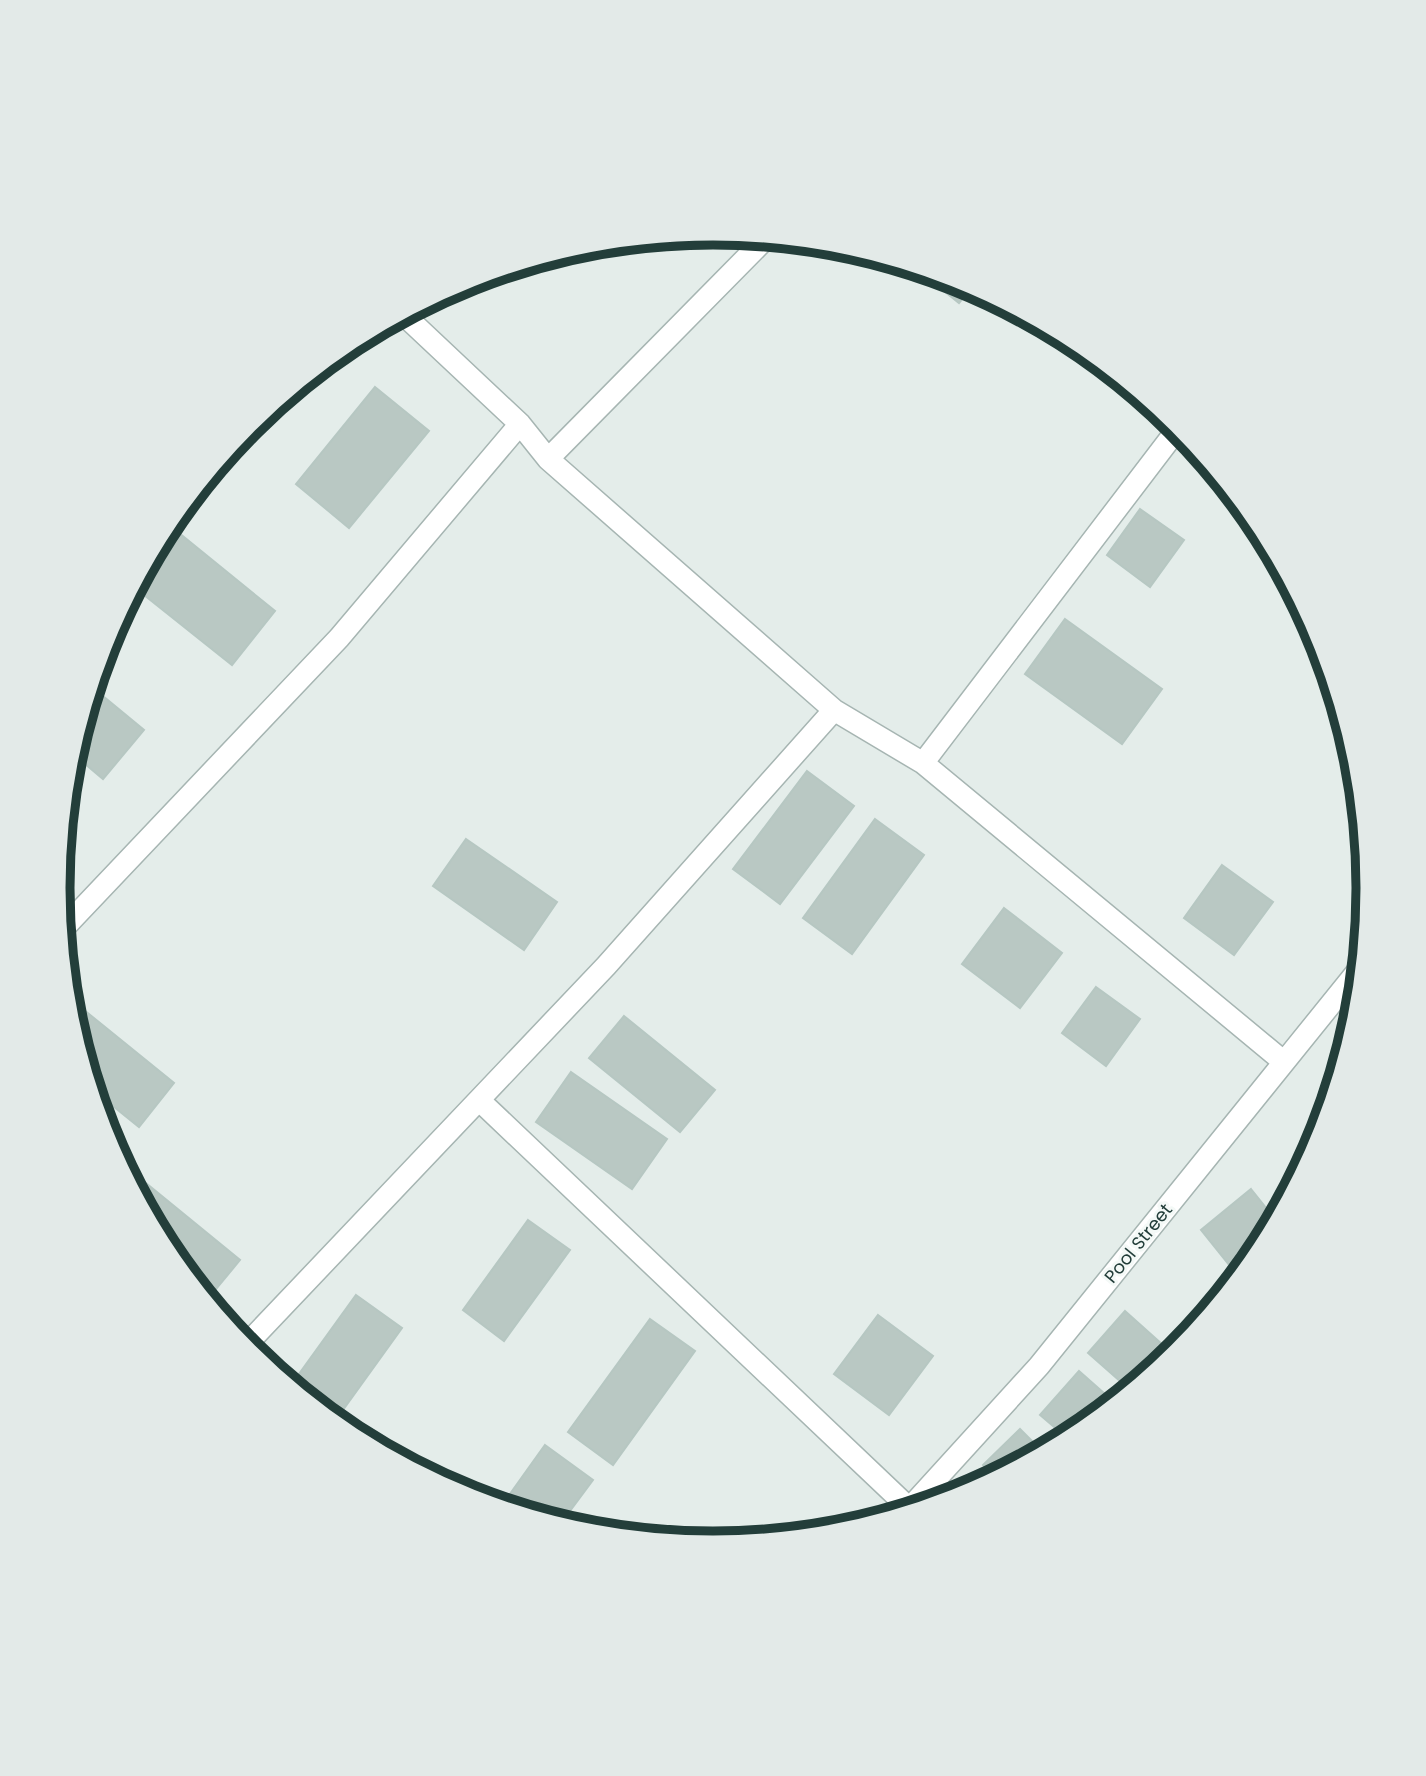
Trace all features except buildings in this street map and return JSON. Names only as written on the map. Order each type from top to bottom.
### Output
[{"type":"street","points":[[548,459],[758,246]]},
{"type":"street","points":[[410,321],[520,424],[548,459],[834,710],[923,763],[1284,1062]]},
{"type":"street","points":[[71,921],[340,638],[520,424]]},
{"type":"street","points":[[923,763],[1171,437]]},
{"type":"street","points":[[253,1338],[606,966],[834,710]]},
{"type":"street","name":"Pool Street","points":[[919,1497],[1038,1366],[1349,982]]},
{"type":"street","points":[[479,1100],[901,1503]]}]
